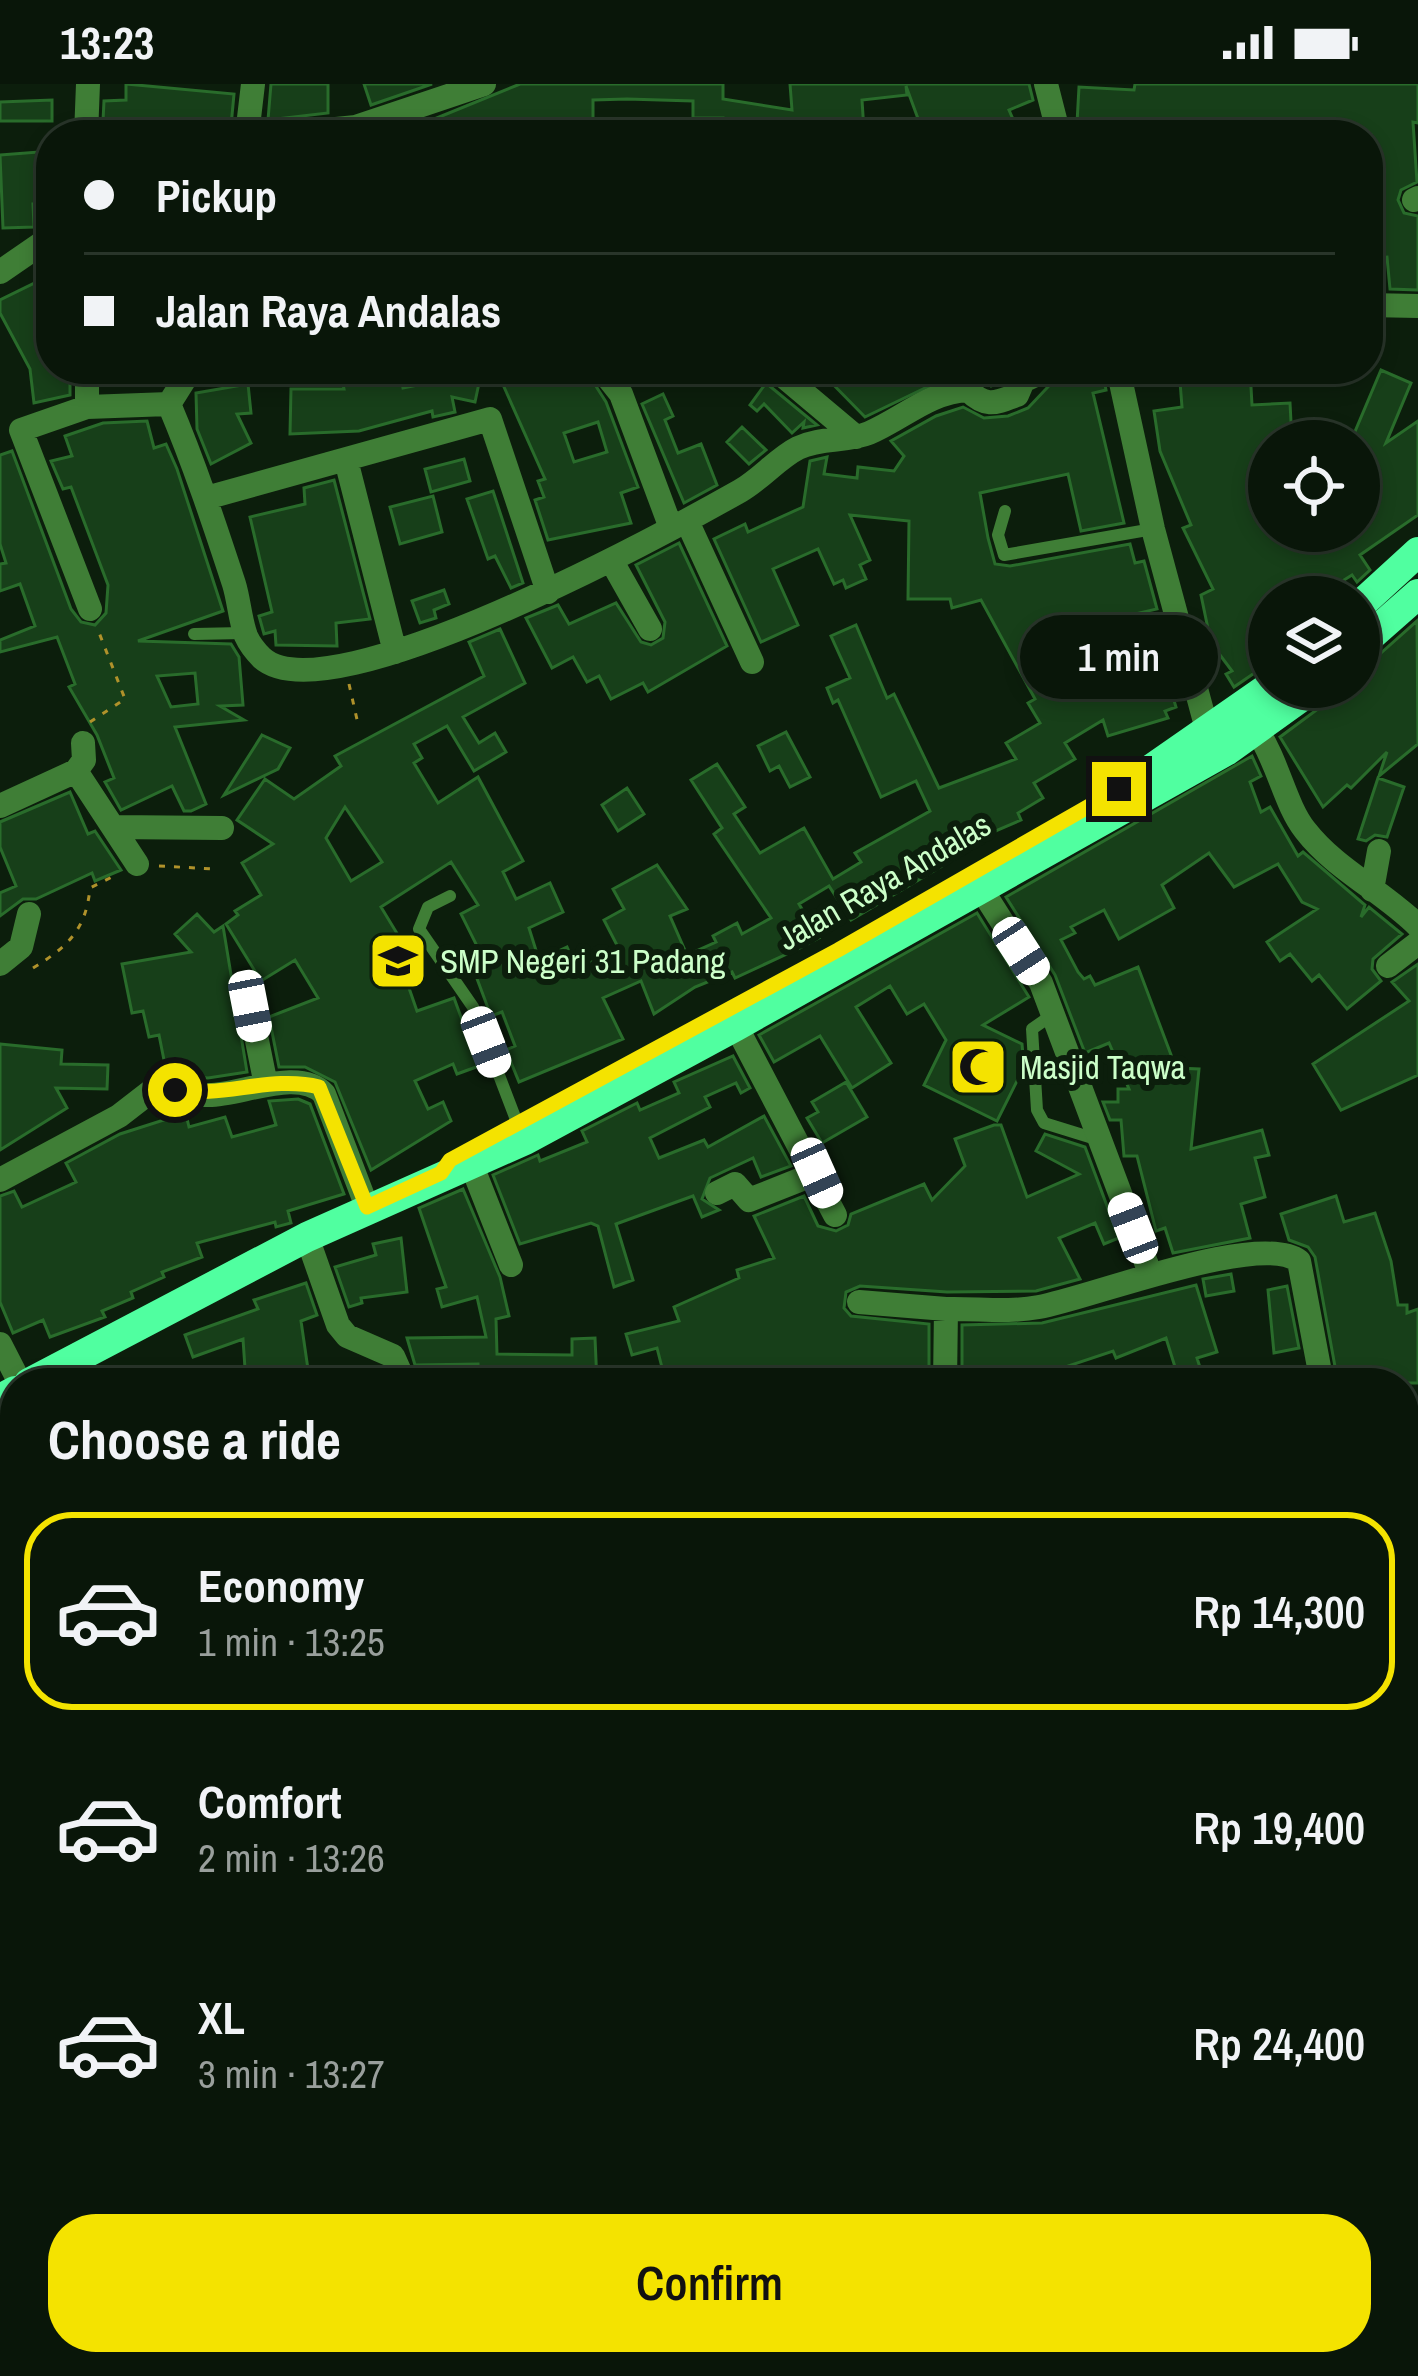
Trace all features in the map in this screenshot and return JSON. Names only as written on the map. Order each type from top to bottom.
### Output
[{"type":"main road","points":[[1380,587],[1418,552]]},
{"type":"main road","points":[[1380,627],[1418,594]]},
{"type":"main road","points":[[1181,764],[1208,733],[1248,703]]},
{"type":"main road","points":[[1181,764],[1293,708]]},
{"type":"main road","name":"Jalan Raya Andalas","points":[[441,1173],[450,1160],[518,1125],[688,1042],[736,1026],[980,887],[1181,764]]},
{"type":"main road","name":"Jalan Raya Andalas","points":[[85,1368],[307,1237],[441,1173],[472,1166],[1181,764]]},
{"type":"street","points":[[87,120],[88,84]]},
{"type":"street","points":[[249,120],[253,84]]},
{"type":"street","points":[[387,120],[484,84]]},
{"type":"street","points":[[1046,84],[1055,120]]},
{"type":"street","points":[[0,272],[36,247]]},
{"type":"street","points":[[1383,305],[1418,306]]},
{"type":"street","points":[[87,384],[87,407]]},
{"type":"street","points":[[169,404],[182,384]]},
{"type":"street","points":[[613,384],[752,662]]},
{"type":"street","points":[[794,384],[856,437]]},
{"type":"street","points":[[169,404],[206,498],[244,633],[267,663],[286,669],[345,664],[395,652],[548,592],[759,479],[795,449],[856,437],[934,396],[968,391],[980,402],[993,404],[1017,395],[1019,384]]},
{"type":"street","points":[[1121,384],[1153,530],[1208,733]]},
{"type":"street","points":[[90,609],[40,466],[11,433],[87,407],[169,404]]},
{"type":"street","points":[[206,498],[490,418],[548,592]]},
{"type":"street","points":[[346,460],[395,652]]},
{"type":"street","points":[[610,560],[650,628]]},
{"type":"street","points":[[1256,729],[1283,776],[1300,825],[1328,856],[1418,926]]},
{"type":"street","points":[[0,806],[76,771],[84,760],[83,743]]},
{"type":"street","points":[[76,771],[137,864]]},
{"type":"street","points":[[113,827],[222,828]]},
{"type":"street","points":[[1372,890],[1379,851]]},
{"type":"street","points":[[980,887],[1041,982],[1150,1273]]},
{"type":"street","points":[[12,968],[29,914]]},
{"type":"street","points":[[1388,966],[1418,943]]},
{"type":"street","points":[[250,1006],[266,1085]]},
{"type":"street","points":[[736,1026],[835,1215]]},
{"type":"street","points":[[0,1180],[119,1116],[150,1092],[206,1096],[266,1085],[319,1087],[367,1207]]},
{"type":"street","points":[[472,1166],[512,1265]]},
{"type":"street","points":[[716,1192],[735,1184],[749,1200],[760,1200],[817,1173]]},
{"type":"street","points":[[307,1237],[338,1325],[347,1336],[393,1356],[398,1368]]},
{"type":"street","points":[[859,1302],[946,1310],[1045,1306],[1150,1273],[1238,1256],[1288,1253],[1299,1261],[1319,1368]]},
{"type":"street","points":[[945,1368],[946,1310]]},
{"type":"lane","points":[[1005,511],[998,535],[1004,555],[1153,530]]},
{"type":"lane","points":[[194,634],[244,633]]},
{"type":"lane","points":[[450,896],[428,908],[419,929],[473,1007],[518,1125]]},
{"type":"lane","points":[[1053,1014],[1032,1029],[1037,1110],[1044,1124],[1099,1140]]},
{"type":"path","points":[[83,743],[83,725],[124,699],[90,609]]},
{"type":"path","points":[[345,664],[358,724]]},
{"type":"path","points":[[12,968],[55,955],[87,920],[90,888],[137,864],[215,869]]},
{"type":"building","points":[[126,84],[234,94],[232,120],[103,120],[104,101],[126,100]]},
{"type":"building","points":[[271,84],[328,84],[328,113],[268,120]]},
{"type":"building","points":[[364,84],[432,84],[371,105]]},
{"type":"building","points":[[520,84],[723,84],[723,99],[792,110],[790,84],[1029,84],[1033,100],[1009,110],[1013,120],[918,120],[906,86],[907,95],[862,100],[863,120],[693,118],[693,101],[627,99],[593,100],[593,120],[432,120]]},
{"type":"building","points":[[1135,84],[1418,84],[1418,123],[1413,122],[1417,182],[1401,190],[1398,200],[1404,213],[1418,216],[1418,290],[1390,289],[1387,257],[1383,257],[1383,120],[1077,120],[1079,87],[1134,90]]},
{"type":"building","points":[[52,100],[52,120],[0,121],[0,102]]},
{"type":"building","points":[[36,152],[34,227],[3,228],[0,155]]},
{"type":"building","points":[[36,282],[36,384],[70,384],[70,395],[34,403],[30,369],[0,313],[0,300]]},
{"type":"building","points":[[1383,371],[1411,383],[1386,443],[1418,421],[1418,515],[1380,541],[1380,420],[1360,420],[1375,384],[1383,384]]},
{"type":"building","points":[[248,384],[251,413],[237,414],[251,443],[211,464],[197,429],[196,393]]},
{"type":"building","points":[[343,384],[402,384],[403,388],[479,384],[475,402],[452,397],[455,412],[433,417],[432,411],[359,431],[290,434],[291,389],[344,389]]},
{"type":"building","points":[[503,384],[595,384],[638,487],[621,493],[631,523],[548,540],[535,500],[544,497],[538,481],[545,479]],"holes":[[[598,422],[607,452],[574,462],[564,433]]]},
{"type":"building","points":[[767,384],[817,425],[803,428],[804,422],[792,433],[764,404],[757,411],[750,405]]},
{"type":"building","points":[[833,384],[933,384],[865,417]]},
{"type":"building","points":[[1051,384],[1105,384],[1106,390],[1093,393],[1124,523],[1081,531],[1068,474],[980,493],[995,564],[1010,566],[1130,544],[1135,563],[1144,561],[1157,609],[1113,619],[1122,651],[1137,647],[1142,663],[1156,659],[1176,707],[1165,711],[1168,718],[1108,736],[1103,720],[1065,743],[1075,759],[1034,783],[1043,798],[1018,813],[1021,820],[944,853],[949,862],[851,920],[829,886],[799,904],[819,938],[802,947],[735,978],[732,972],[695,987],[654,1014],[641,981],[603,998],[623,1039],[519,1082],[506,1050],[515,1046],[502,1012],[491,1016],[470,960],[482,956],[461,914],[478,905],[451,862],[381,907],[398,935],[392,939],[417,1011],[454,998],[479,1066],[457,1074],[453,1064],[415,1081],[428,1109],[443,1102],[451,1121],[371,1170],[335,1082],[305,1067],[279,1067],[269,1017],[318,998],[295,960],[261,981],[226,924],[238,915],[235,911],[261,895],[242,863],[273,844],[237,820],[265,779],[294,799],[341,766],[335,756],[484,676],[469,642],[500,629],[525,683],[463,717],[479,743],[495,733],[506,752],[474,771],[447,726],[414,744],[422,758],[414,763],[438,803],[478,777],[523,861],[503,872],[516,899],[550,883],[563,912],[529,928],[539,960],[567,947],[577,969],[619,949],[604,920],[624,909],[613,889],[657,865],[687,909],[670,916],[687,955],[716,942],[713,936],[737,923],[742,934],[771,918],[714,834],[722,828],[691,780],[717,764],[745,807],[734,814],[760,853],[804,828],[833,879],[861,862],[855,853],[930,811],[916,781],[881,797],[838,700],[833,703],[827,688],[850,678],[831,636],[856,625],[887,698],[894,694],[939,788],[1016,759],[1006,743],[1040,723],[1028,703],[1035,699],[981,600],[952,608],[950,599],[908,599],[909,521],[850,515],[870,560],[860,565],[866,579],[846,588],[843,580],[834,584],[818,549],[773,569],[798,625],[761,642],[714,539],[745,524],[748,532],[803,507],[810,461],[827,457],[824,474],[857,478],[858,467],[894,471],[904,456],[891,441],[936,416],[963,407],[984,418],[1028,408]],"holes":[[[345,807],[382,862],[351,881],[326,838]]]},
{"type":"building","points":[[1180,384],[1251,384],[1252,405],[1290,403],[1291,420],[1248,420],[1248,552],[1364,552],[1360,555],[1370,570],[1364,576],[1248,576],[1248,677],[1234,687],[1226,674],[1232,671],[1211,643],[1201,595],[1213,589],[1183,528],[1191,525],[1160,451],[1154,411],[1182,407]]},
{"type":"building","points":[[663,394],[673,416],[665,420],[678,453],[701,444],[717,485],[684,503],[642,404]]},
{"type":"building","points":[[147,421],[154,448],[166,444],[223,611],[138,641],[231,644],[239,657],[243,705],[220,706],[244,720],[175,727],[206,804],[191,811],[184,811],[172,786],[121,810],[105,782],[114,778],[97,735],[69,687],[75,684],[57,637],[0,652],[0,640],[35,626],[20,584],[0,591],[0,564],[6,563],[0,544],[0,455],[12,451],[71,609],[81,622],[95,625],[106,613],[108,585],[71,487],[63,489],[51,461],[72,456],[65,436],[103,423]],"holes":[[[195,673],[198,704],[171,707],[157,676]]]},
{"type":"building","points":[[742,427],[766,450],[749,464],[727,442]]},
{"type":"building","points":[[464,459],[470,481],[431,492],[425,469]]},
{"type":"building","points":[[334,480],[370,619],[336,623],[337,646],[276,645],[275,631],[264,634],[259,616],[272,612],[250,517],[305,504],[304,488]]},
{"type":"building","points":[[493,491],[523,583],[511,588],[495,556],[488,559],[467,499]]},
{"type":"building","points":[[433,496],[442,532],[400,544],[390,507]]},
{"type":"building","points":[[679,543],[727,646],[648,692],[643,683],[611,699],[599,676],[587,682],[573,657],[552,668],[526,618],[558,605],[569,624],[616,603],[641,642],[651,645],[663,638],[665,622],[636,565]]},
{"type":"building","points":[[444,590],[449,604],[434,610],[436,618],[420,623],[412,601]]},
{"type":"building","points":[[1417,621],[1418,744],[1379,776],[1387,752],[1351,788],[1347,785],[1323,807],[1280,737],[1319,708],[1380,708],[1380,654]]},
{"type":"building","points":[[786,732],[810,777],[790,787],[779,766],[770,771],[758,746]]},
{"type":"building","points":[[262,735],[290,748],[278,769],[224,795]]},
{"type":"building","points":[[1252,756],[1261,776],[1250,782],[1261,812],[1270,807],[1298,856],[1303,852],[1365,905],[1361,917],[1369,907],[1402,934],[1373,959],[1372,969],[1381,981],[1347,1009],[1319,975],[1312,981],[1290,954],[1280,961],[1267,942],[1317,909],[1302,902],[1278,864],[1234,887],[1209,853],[1162,885],[1174,908],[1119,939],[1104,910],[1071,927],[1075,933],[1061,940],[1078,972],[1084,979],[1090,976],[1095,985],[1138,967],[1176,1068],[1199,1069],[1191,1149],[1262,1130],[1269,1155],[1255,1158],[1265,1197],[1241,1204],[1250,1238],[1173,1253],[1165,1228],[1156,1231],[1137,1156],[1124,1156],[1121,1120],[1110,1120],[1103,1102],[1118,1102],[1118,1089],[1129,1089],[1109,1043],[1085,1053],[1055,975],[1006,897]]},
{"type":"building","points":[[1378,778],[1404,787],[1387,837],[1358,839]]},
{"type":"building","points":[[627,788],[644,814],[618,831],[602,805]]},
{"type":"building","points":[[70,792],[88,834],[95,831],[121,870],[95,881],[92,873],[36,899],[23,899],[0,916],[0,893],[16,886],[0,847],[0,822]]},
{"type":"building","points":[[977,913],[1029,997],[983,1025],[1022,1044],[1024,1067],[997,1121],[924,1085],[946,1040],[924,1004],[907,1014],[890,986],[856,1007],[891,1063],[852,1088],[820,1036],[774,1062],[759,1035]]},
{"type":"building","points":[[197,914],[214,932],[223,926],[247,1072],[208,1078],[167,1075],[159,1035],[149,1037],[143,1011],[132,1013],[122,964],[191,952],[175,934]]},
{"type":"building","points":[[1418,964],[1418,1075],[1341,1110],[1313,1064],[1409,1001],[1392,982]]},
{"type":"building","points":[[0,1044],[62,1050],[61,1064],[108,1065],[107,1089],[56,1088],[67,1108],[0,1150]]},
{"type":"building","points":[[733,1056],[750,1088],[741,1093],[736,1083],[705,1097],[710,1107],[650,1138],[659,1158],[704,1140],[708,1147],[764,1116],[791,1166],[761,1177],[753,1158],[710,1178],[702,1199],[719,1210],[702,1217],[693,1196],[616,1224],[633,1280],[614,1287],[598,1226],[591,1223],[520,1244],[493,1175],[538,1155],[540,1161],[587,1142],[582,1131],[637,1103],[640,1110],[679,1093],[674,1082]]},
{"type":"building","points":[[846,1082],[867,1117],[822,1143],[807,1118],[818,1112],[812,1102]]},
{"type":"building","points":[[298,1099],[310,1104],[344,1194],[288,1211],[291,1223],[276,1227],[275,1222],[197,1243],[202,1257],[162,1272],[164,1277],[131,1292],[133,1298],[102,1311],[105,1317],[50,1337],[43,1320],[13,1333],[0,1302],[0,1196],[14,1191],[22,1207],[76,1182],[66,1163],[120,1134],[167,1119],[166,1114],[185,1110],[189,1127],[225,1117],[232,1137],[276,1125],[269,1101]]},
{"type":"building","points":[[1001,1125],[1027,1197],[1079,1174],[1036,1151],[1045,1134],[1085,1147],[1119,1238],[1104,1244],[1095,1223],[1059,1238],[1080,1279],[1036,1291],[860,1286],[846,1292],[844,1308],[851,1316],[929,1324],[929,1368],[662,1368],[657,1348],[632,1355],[626,1334],[679,1321],[674,1307],[739,1278],[737,1270],[774,1258],[754,1216],[804,1196],[818,1226],[836,1231],[848,1225],[851,1214],[924,1184],[932,1200],[965,1166],[955,1139]]},
{"type":"building","points":[[463,1189],[500,1277],[509,1316],[496,1319],[497,1354],[572,1355],[572,1339],[595,1338],[596,1368],[415,1365],[407,1338],[486,1337],[477,1297],[442,1307],[437,1289],[446,1287],[419,1208]]},
{"type":"building","points":[[1336,1196],[1344,1222],[1375,1213],[1391,1261],[1398,1305],[1407,1305],[1407,1313],[1418,1309],[1418,1368],[1335,1368],[1315,1257],[1308,1247],[1289,1240],[1281,1214]]},
{"type":"building","points":[[401,1238],[407,1292],[361,1298],[362,1303],[349,1307],[335,1267],[376,1255],[373,1244]]},
{"type":"building","points":[[1231,1274],[1234,1291],[1206,1296],[1203,1279]]},
{"type":"building","points":[[306,1283],[317,1315],[301,1321],[308,1368],[245,1368],[243,1339],[193,1357],[185,1335],[258,1309],[254,1300]]},
{"type":"building","points":[[1196,1285],[1217,1352],[1197,1358],[1200,1368],[1175,1368],[1166,1338],[1116,1358],[1113,1351],[1062,1368],[962,1368],[962,1325],[1042,1323]]},
{"type":"building","points":[[1287,1286],[1299,1348],[1274,1353],[1268,1290]]},
{"type":"place","name":"SMP Negeri 31 Padang","points":[[398,961]]},
{"type":"place","name":"Masjid Taqwa","points":[[978,1067]]},
{"type":"route","points":[[175,1090],[206,1096],[266,1085],[319,1087],[367,1207],[441,1173],[450,1160],[838,950],[1119,789]]}]
